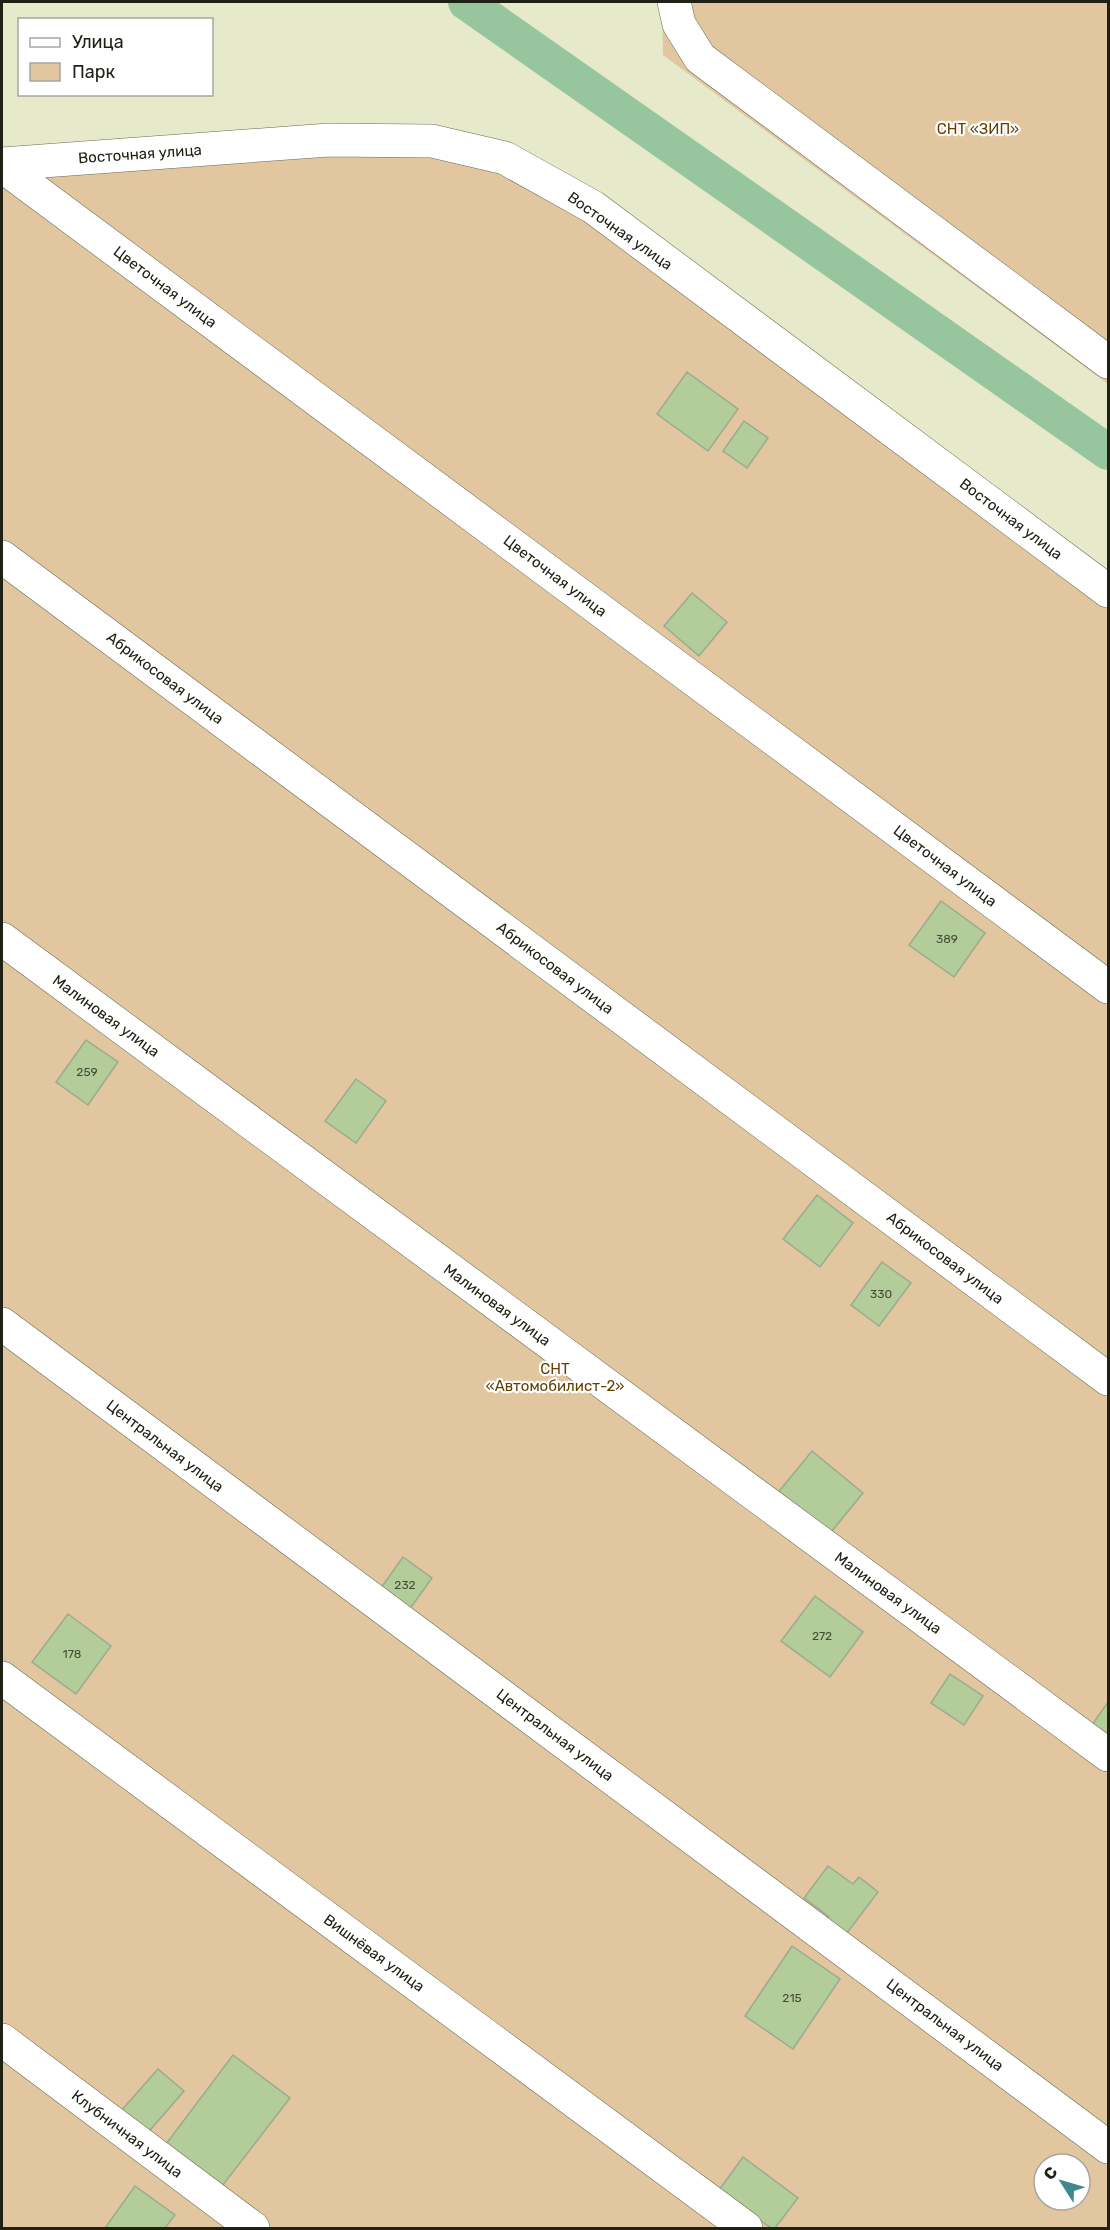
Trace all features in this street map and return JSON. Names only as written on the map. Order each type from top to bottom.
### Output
[{"type":"street","points":[[674,2],[679,24],[700,58],[1108,362]]},
{"type":"street","name":"Восточная улица","points":[[2,165],[329,140],[432,141],[506,158],[592,207],[1108,591]]},
{"type":"street","name":"Цветочная улица","points":[[2,165],[1108,987]]},
{"type":"street","name":"Абрикосовая улица","points":[[2,556],[1108,1379]]},
{"type":"street","name":"Малиновая улица","points":[[2,939],[1108,1755]]},
{"type":"street","name":"Центральная улица","points":[[2,1324],[1108,2146]]},
{"type":"street","name":"Вишнёвая улица","points":[[2,1678],[746,2229]]},
{"type":"street","name":"Клубничная улица","points":[[2,2040],[253,2229]]},
{"type":"green space","name":"СНТ «ЗИП»","points":[[662,2],[1108,2],[1108,384],[663,55]]},
{"type":"green space","name":"СНТ «Автомобилист-2»","points":[[329,140],[505,158],[1108,591],[1108,2228],[2,2228],[2,164]]},
{"type":"building","points":[[687,372],[738,409],[708,451],[657,414]]},
{"type":"building","points":[[744,421],[768,438],[747,468],[723,451]]},
{"type":"building","points":[[692,593],[727,622],[699,656],[664,626]]},
{"type":"building","points":[[941,901],[985,933],[954,977],[909,945]]},
{"type":"building","points":[[86,1040],[118,1062],[88,1105],[56,1082]]},
{"type":"building","points":[[356,1079],[386,1101],[356,1143],[325,1121]]},
{"type":"building","points":[[817,1195],[853,1223],[820,1267],[783,1239]]},
{"type":"building","points":[[882,1262],[911,1283],[879,1326],[851,1305]]},
{"type":"building","points":[[812,1451],[863,1493],[827,1537],[776,1495]]},
{"type":"building","points":[[403,1557],[432,1578],[407,1613],[378,1592]]},
{"type":"building","points":[[815,1596],[863,1632],[830,1677],[781,1641]]},
{"type":"building","points":[[68,1614],[111,1646],[76,1694],[32,1662]]},
{"type":"building","points":[[950,1674],[983,1696],[964,1725],[931,1703]]},
{"type":"building","points":[[1108,1702],[1108,1743],[1089,1729]]},
{"type":"building","points":[[828,1866],[853,1884],[859,1877],[878,1892],[841,1941],[821,1927],[829,1917],[804,1898]]},
{"type":"building","points":[[792,1946],[840,1979],[793,2049],[745,2016]]},
{"type":"building","points":[[233,2055],[290,2098],[219,2190],[163,2148]]},
{"type":"building","points":[[158,2069],[184,2091],[146,2135],[120,2112]]},
{"type":"building","points":[[743,2157],[798,2198],[775,2228],[771,2228],[719,2190]]},
{"type":"building","points":[[135,2186],[175,2215],[165,2228],[105,2228]]},
{"type":"waterway","points":[[466,2],[1108,452]]}]
